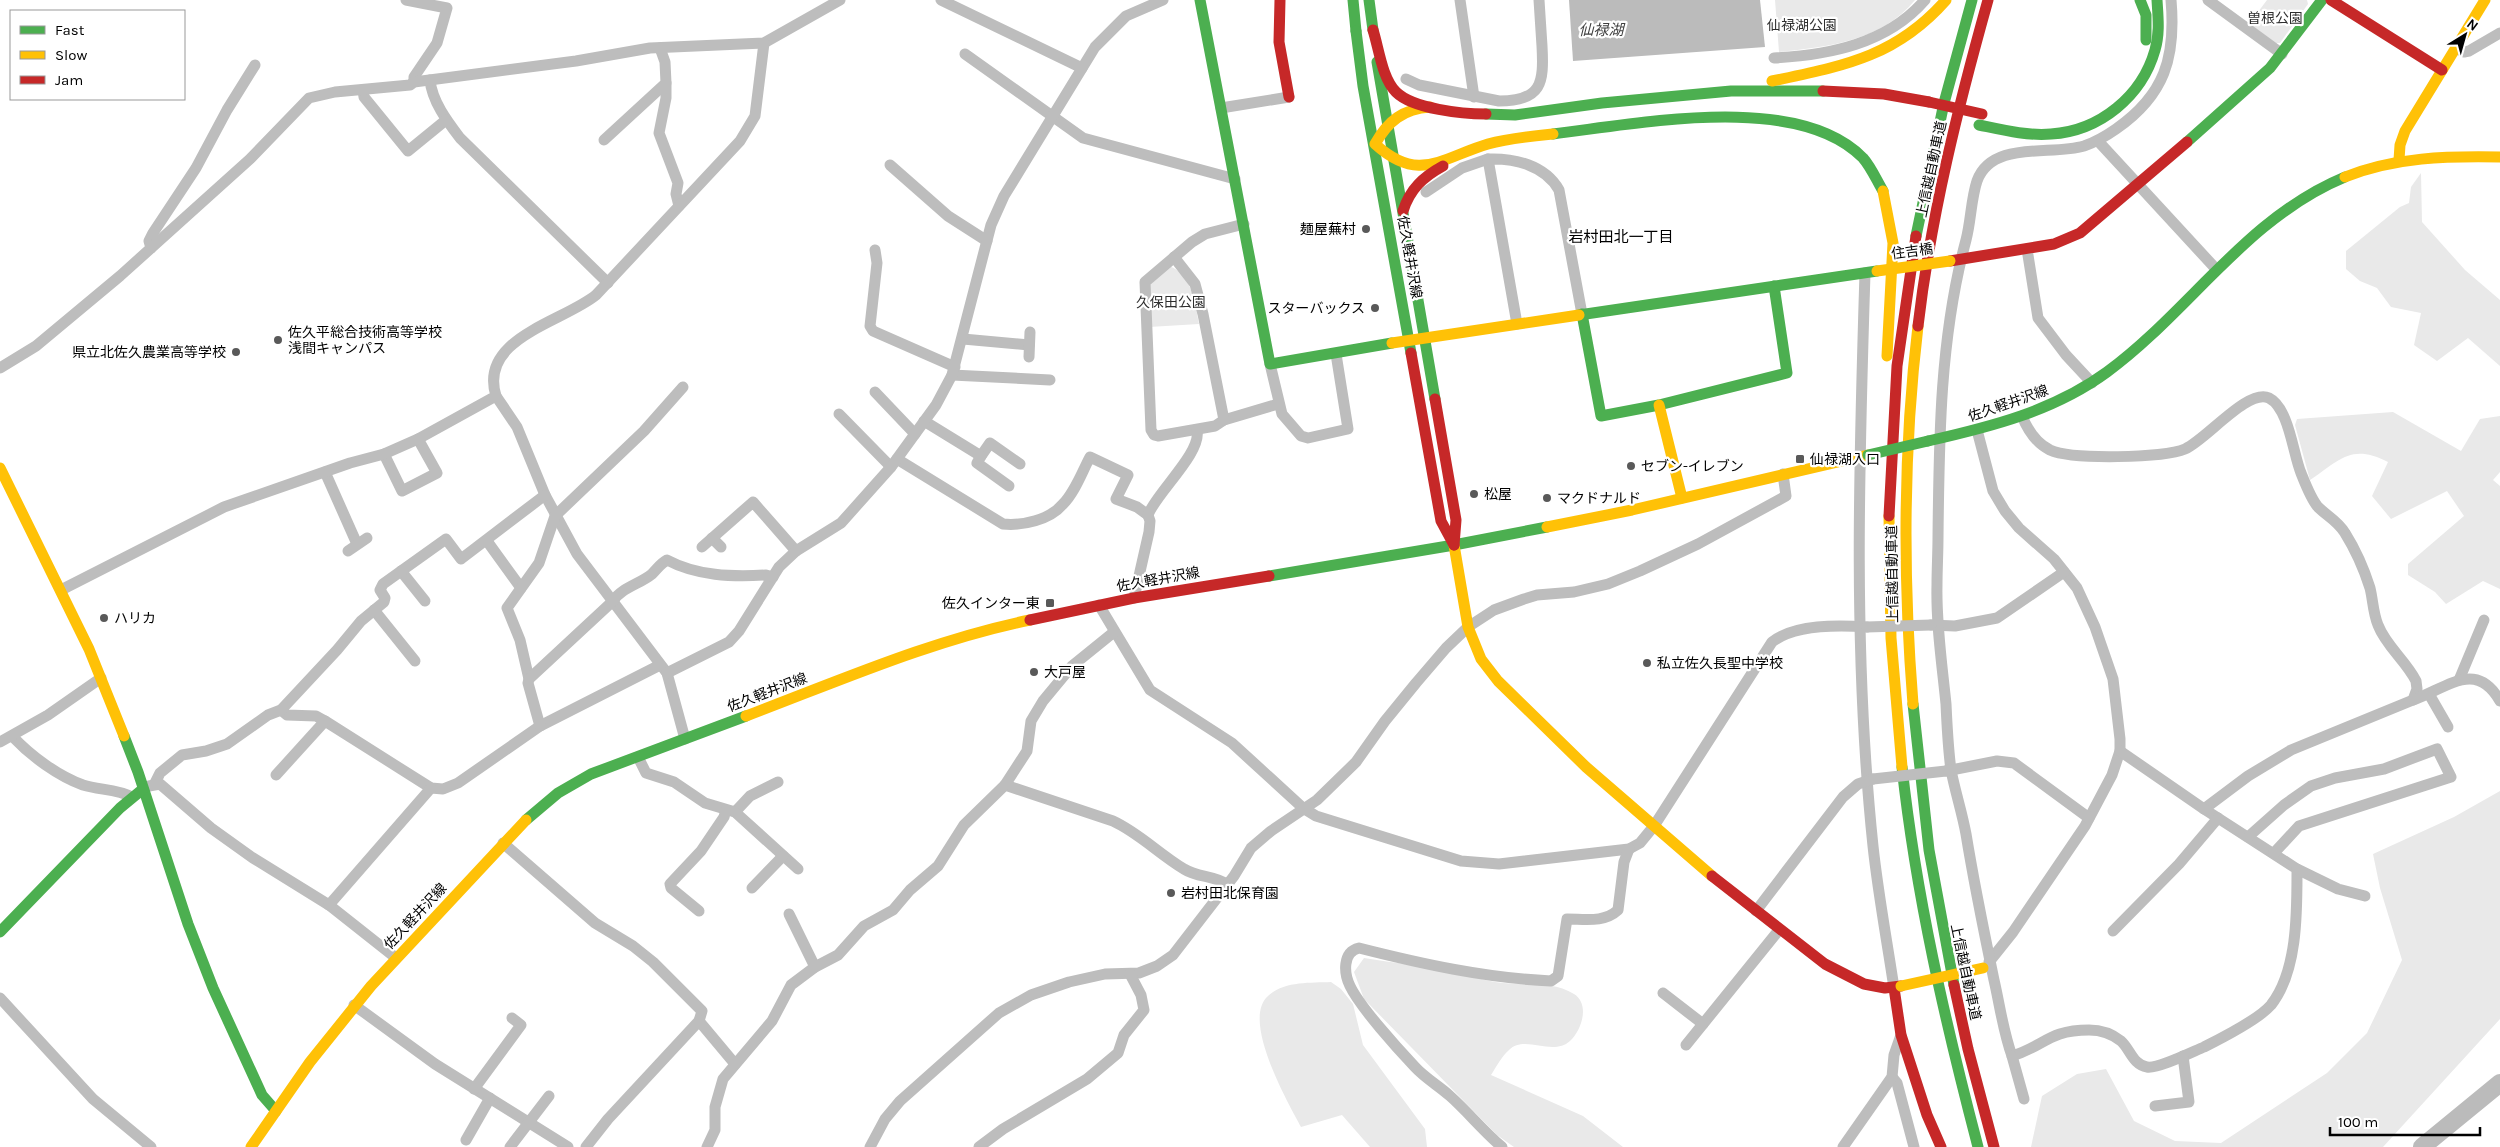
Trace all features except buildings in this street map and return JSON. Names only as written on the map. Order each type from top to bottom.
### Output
[{"type":"main road","points":[[1200,0],[1270,364]]},
{"type":"main road","points":[[1280,0],[1279,42],[1290,97]]},
{"type":"main road","name":"佐久軽井沢線","points":[[1353,0],[1363,86],[1375,144],[1441,521],[1454,545]]},
{"type":"main road","points":[[1369,0],[1373,30],[1392,88],[1409,100],[1430,107],[1469,114],[1500,116],[1731,91],[1838,91],[1884,94],[1929,102],[2022,132],[2054,134],[2083,128],[2108,116],[2131,96],[2140,85],[2153,59],[2160,27],[2157,0]]},
{"type":"main road","points":[[1731,91],[1849,63],[1883,52],[1921,28],[1946,0]]},
{"type":"main road","name":"上信越自動車道","points":[[1972,0],[1948,92],[1913,256],[1901,337],[1893,419],[1891,515],[1892,624],[1904,786],[1926,926],[1942,1003],[1978,1147]]},
{"type":"main road","name":"上信越自動車道","points":[[1988,0],[1963,96],[1929,255],[1916,340],[1909,421],[1906,604],[1910,693],[1918,784],[1941,926],[1956,1001],[1994,1147]]},
{"type":"main road","points":[[2057,121],[2083,115],[2098,109],[2111,100],[2131,76],[2143,51],[2146,38],[2146,15],[2140,0]]},
{"type":"main road","name":"住吉橋","points":[[1270,364],[1410,340],[1955,261],[2054,244],[2080,233],[2139,185],[2282,54],[2322,0]]},
{"type":"main road","points":[[2331,0],[2442,70]]},
{"type":"main road","points":[[2399,160],[2400,145],[2405,132],[2456,48],[2480,2]]},
{"type":"main road","points":[[1929,255],[1979,53],[2000,6]]},
{"type":"main road","name":"佐久軽井沢線","points":[[1373,30],[1386,124],[1426,338],[1456,520],[1454,545]]},
{"type":"main road","points":[[1767,103],[1834,102],[1913,111]]},
{"type":"main road","points":[[1673,120],[1744,106]]},
{"type":"main road","points":[[1430,107],[1409,109],[1386,124],[1375,144],[1394,159],[1410,165],[1424,166],[1504,140],[1673,120],[1718,117],[1805,124],[1835,136],[1849,144],[1862,155],[1880,180],[1886,195],[1892,228],[1886,411],[1891,515]]},
{"type":"main road","points":[[1927,114],[1981,120],[2014,120]]},
{"type":"main road","points":[[1402,211],[1408,193],[1417,182],[1475,148]]},
{"type":"main road","name":"佐久軽井沢線","points":[[251,1147],[310,1062],[354,1005],[396,958],[528,818],[558,793],[591,774],[948,641],[1004,625],[1134,598],[1454,545],[1632,510],[1978,430],[2022,416],[2058,402],[2092,383],[2142,342],[2259,228],[2301,198],[2341,178],[2399,160],[2447,154],[2500,157]]},
{"type":"main road","points":[[1582,314],[1601,416],[1659,405],[1787,373],[1774,286]]},
{"type":"main road","points":[[1659,405],[1682,498]]},
{"type":"main road","points":[[0,468],[61,590],[101,678],[143,789],[213,988],[262,1096],[276,1111]]},
{"type":"main road","points":[[1454,545],[1468,627],[1481,658],[1498,681],[1586,766],[1654,826],[1779,930],[1825,964],[1851,980],[1876,988],[1898,987],[1986,965]]},
{"type":"main road","points":[[0,932],[132,797],[143,789]]},
{"type":"main road","points":[[1898,987],[1901,1035],[1926,1115],[1941,1147]]},
{"type":"street","points":[[406,0],[448,8],[437,43],[414,77],[414,82]]},
{"type":"street","points":[[0,368],[36,346],[151,248],[250,159],[309,98],[335,92],[410,85],[414,82],[660,48],[764,43],[840,0]]},
{"type":"street","points":[[941,0],[1082,68]]},
{"type":"street","points":[[281,710],[287,714],[316,716],[431,788],[443,788],[458,783],[540,726],[728,642],[739,631],[780,566],[796,551],[841,524],[894,463],[944,393],[954,371],[991,225],[1004,196],[1095,47],[1114,26],[1139,10],[1163,0]]},
{"type":"street","points":[[1460,0],[1474,96]]},
{"type":"street","points":[[1406,79],[1419,86],[1511,101],[1531,94],[1538,87],[1543,73],[1539,0]]},
{"type":"street","points":[[1774,58],[1827,52],[1870,39],[1899,24],[1925,0]]},
{"type":"street","points":[[2024,1099],[1986,965],[1962,812],[1949,770],[1935,625],[1934,440],[1955,261],[1972,212],[1977,181],[1984,169],[1996,159],[2010,153],[2048,152],[2082,147],[2098,141],[2127,122],[2144,106],[2158,87],[2166,68],[2174,31],[2171,0]]},
{"type":"street","points":[[2208,0],[2282,54]]},
{"type":"street","points":[[2456,48],[2464,52],[2469,51],[2500,33]]},
{"type":"street","points":[[685,740],[664,669],[577,554],[545,495],[517,427],[496,396],[493,376],[497,362],[510,345],[582,305],[608,283],[735,147],[753,122],[764,43]]},
{"type":"street","points":[[660,48],[666,83],[666,98],[659,132],[678,183],[676,194],[679,206]]},
{"type":"street","points":[[965,54],[1083,138],[1235,179]]},
{"type":"street","points":[[151,248],[149,242],[153,233],[196,168],[227,110],[254,66]]},
{"type":"street","points":[[430,80],[432,90],[446,120],[484,163],[608,283]]},
{"type":"street","points":[[604,140],[666,83]]},
{"type":"street","points":[[363,90],[364,97],[408,151],[446,120]]},
{"type":"street","points":[[1221,108],[1290,97]]},
{"type":"street","points":[[2098,141],[2216,269]]},
{"type":"street","points":[[1488,159],[1517,324]]},
{"type":"street","points":[[1426,192],[1462,168],[1488,159],[1511,160],[1536,168],[1546,174],[1559,190],[1582,314]]},
{"type":"street","points":[[890,165],[948,216],[987,241]]},
{"type":"street","points":[[1244,224],[1205,234],[1150,276],[1143,288],[1151,430],[1154,435],[1158,436],[1197,430],[1215,426],[1224,420],[1278,404]]},
{"type":"street","points":[[875,250],[877,263],[870,326],[873,330],[954,371],[1050,380]]},
{"type":"street","points":[[2027,250],[2038,318],[2066,355],[2092,383]]},
{"type":"street","points":[[1174,257],[1195,284],[1224,420]]},
{"type":"street","points":[[1871,272],[1864,456],[1863,627],[1873,846],[1898,987]]},
{"type":"street","points":[[963,338],[1029,351],[1030,332]]},
{"type":"street","points":[[1270,364],[1278,404],[1282,414],[1301,436],[1308,438],[1348,429],[1336,354]]},
{"type":"street","points":[[540,726],[528,683],[529,678],[520,640],[507,608],[539,563],[555,516],[644,431],[683,387]]},
{"type":"street","points":[[875,392],[915,434]]},
{"type":"street","points":[[61,590],[224,507],[384,454],[418,439],[496,396]]},
{"type":"street","points":[[2022,416],[2027,429],[2039,443],[2061,453],[2099,456],[2161,455],[2189,447],[2250,399],[2264,396],[2270,399],[2282,411],[2301,472],[2318,506],[2334,518],[2345,532],[2370,588],[2377,623],[2381,633],[2416,681],[2417,689],[2413,700]]},
{"type":"street","points":[[839,414],[894,463],[1003,524],[1027,524],[1059,509],[1065,503],[1090,457],[1128,475],[1116,499],[1137,507],[1148,516],[1150,521],[1134,598]]},
{"type":"street","points":[[924,422],[981,456]]},
{"type":"street","points":[[1148,516],[1156,499],[1180,469],[1197,440],[1197,430]]},
{"type":"street","points":[[1978,430],[1993,491],[2005,511],[2019,528],[2054,559],[2077,588],[2095,627],[2113,679],[2120,751],[2112,774],[2065,858],[1986,965]]},
{"type":"street","points":[[384,454],[402,491],[436,473],[418,439]]},
{"type":"street","points":[[1009,486],[977,463],[990,443],[1020,464]]},
{"type":"street","points":[[325,472],[358,544]]},
{"type":"street","points":[[870,1147],[888,1115],[900,1101],[1000,1013],[1031,995],[1069,982],[1105,974],[1130,974],[1157,966],[1173,955],[1228,885],[1252,848],[1303,808],[1317,800],[1356,762],[1410,690],[1446,648],[1468,627],[1508,604],[1537,595],[1574,592],[1608,584],[1640,572],[1698,544],[1786,496],[1783,474]]},
{"type":"street","points":[[143,789],[155,783],[160,773],[182,755],[206,751],[227,744],[268,715],[281,710],[337,650],[361,621],[385,600],[380,590],[381,586],[401,571],[446,539],[461,559],[545,495]]},
{"type":"street","points":[[702,547],[753,502],[796,551]]},
{"type":"street","points":[[712,538],[721,547]]},
{"type":"street","points":[[487,541],[521,588]]},
{"type":"street","points":[[529,678],[613,601],[617,594],[643,580],[667,560],[686,569],[709,574],[766,574],[772,577]]},
{"type":"street","points":[[401,571],[425,601]]},
{"type":"street","points":[[1099,605],[1150,690],[1232,743],[1303,808],[1316,816],[1468,862],[1499,864],[1629,849],[1640,843],[1654,826],[1772,642],[1790,631],[1804,628],[1955,626],[1997,618],[2064,572]]},
{"type":"street","points":[[374,610],[415,662]]},
{"type":"street","points":[[2459,680],[2484,620]]},
{"type":"street","points":[[707,1147],[715,1130],[715,1107],[723,1079],[768,1026],[791,985],[815,967],[838,955],[864,926],[893,910],[910,890],[938,866],[964,825],[1005,785],[1028,751],[1031,721],[1043,701],[1072,666],[1114,632]]},
{"type":"street","points":[[2204,809],[2248,776],[2291,750],[2466,677],[2492,686],[2500,701]]},
{"type":"street","points":[[0,742],[13,737],[48,715],[101,678]]},
{"type":"street","points":[[2429,694],[2448,727]]},
{"type":"street","points":[[276,775],[325,721]]},
{"type":"street","points":[[13,737],[24,749],[65,776],[84,785],[126,793],[132,797]]},
{"type":"street","points":[[2248,837],[2252,831],[2311,786],[2335,778],[2384,769],[2436,750],[2451,777],[2299,826],[2274,853]]},
{"type":"street","points":[[2120,751],[2204,809],[2297,869],[2338,889],[2366,896]]},
{"type":"street","points":[[638,757],[646,773],[674,782],[705,803],[731,811],[798,869]]},
{"type":"street","points":[[1756,911],[1843,797],[1850,790],[1871,780],[1949,770],[1997,761],[2014,763],[2089,818]]},
{"type":"street","points":[[699,910],[671,888],[670,884],[701,851],[724,817],[750,796],[778,782]]},
{"type":"street","points":[[155,783],[160,784],[211,828],[253,858],[329,905],[396,958]]},
{"type":"street","points":[[1005,785],[1113,820],[1127,827],[1185,870],[1220,879],[1228,885]]},
{"type":"street","points":[[329,905],[431,788]]},
{"type":"street","points":[[2113,931],[2178,864],[2218,818]]},
{"type":"street","points":[[503,843],[541,874],[595,923],[633,946],[653,962],[702,1011],[699,1021],[608,1119],[586,1147]]},
{"type":"street","points":[[1502,1147],[1479,1127],[1451,1097],[1415,1067],[1360,1002],[1350,987],[1346,974],[1348,957],[1354,949],[1359,948],[1400,959],[1494,976],[1551,981],[1558,976],[1567,919],[1601,920],[1618,910],[1624,862],[1629,849]]},
{"type":"street","points":[[752,888],[783,856]]},
{"type":"street","points":[[2012,1056],[2051,1036],[2076,1030],[2102,1031],[2110,1034],[2125,1045],[2136,1061],[2148,1067],[2183,1056],[2232,1033],[2270,1006],[2279,991],[2292,954],[2297,900],[2297,869]]},
{"type":"street","points":[[789,914],[800,922],[815,967]]},
{"type":"street","points":[[1686,1045],[1779,930]]},
{"type":"street","points":[[979,1147],[1003,1129],[1087,1079],[1118,1053],[1124,1035],[1144,1010],[1141,995],[1130,974]]},
{"type":"street","points":[[1663,993],[1703,1024]]},
{"type":"street","points":[[0,998],[93,1099],[151,1147]]},
{"type":"street","points":[[354,1005],[435,1064],[568,1147]]},
{"type":"street","points":[[474,1089],[524,1028],[512,1018]]},
{"type":"street","points":[[699,1021],[735,1064]]},
{"type":"street","points":[[1845,1146],[1892,1077],[1894,1055],[1901,1035]]},
{"type":"street","points":[[2155,1106],[2188,1102],[2183,1056]]},
{"type":"street","points":[[1892,1077],[1897,1083],[1914,1147]]},
{"type":"street","points":[[510,1147],[549,1096]]},
{"type":"street","points":[[466,1140],[490,1098]]},
{"type":"green space","name":"仙禄湖公園","points":[[1775,0],[1915,0],[1902,14],[1887,25],[1853,40],[1816,48],[1779,52]]},
{"type":"green space","name":"曽根公園","points":[[2267,0],[2307,0],[2308,4],[2280,43],[2276,43],[2249,24]]},
{"type":"green space","points":[[2421,173],[2422,222],[2465,270],[2500,300],[2500,366],[2468,338],[2437,361],[2414,345],[2421,313],[2391,307],[2377,288],[2360,281],[2346,269],[2346,251],[2400,207],[2409,203],[2411,187]]},
{"type":"green space","name":"久保田公園","points":[[1169,266],[1183,275],[1188,282],[1199,324],[1149,327],[1147,292],[1153,280]]},
{"type":"green space","points":[[2393,412],[2461,451],[2480,419],[2500,416],[2500,472],[2493,480],[2500,486],[2500,589],[2483,581],[2446,604],[2435,592],[2408,575],[2408,564],[2464,516],[2447,491],[2391,519],[2372,496],[2388,462],[2375,456],[2364,454],[2346,456],[2310,480],[2295,425],[2297,419]]},
{"type":"green space","points":[[2500,791],[2500,1019],[2383,1147],[2031,1147],[2042,1096],[2077,1074],[2106,1069],[2134,1121],[2175,1141],[2221,1143],[2327,1073],[2367,1033],[2402,960],[2380,888],[2373,854],[2454,817]]},
{"type":"green space","points":[[1364,958],[1443,970],[1495,982],[1546,985],[1574,994],[1579,998],[1583,1010],[1581,1024],[1570,1041],[1555,1047],[1531,1044],[1515,1046],[1504,1055],[1491,1075],[1583,1116],[1623,1147],[1514,1147],[1497,1135],[1364,999],[1354,972]]},
{"type":"green space","points":[[1331,982],[1341,989],[1353,1004],[1363,1045],[1425,1129],[1427,1147],[1370,1147],[1342,1115],[1301,1127],[1269,1061],[1260,1023],[1261,1007],[1268,996],[1274,991],[1289,985]]},
{"type":"water","name":"仙禄湖","points":[[1569,0],[1760,0],[1765,47],[1573,61]]},
{"type":"waterway","points":[[2422,1147],[2500,1083]]},
{"type":"traffic: fast","points":[[1200,0],[1270,364],[1392,343]]},
{"type":"traffic: fast","points":[[1353,0],[1356,31]]},
{"type":"traffic: fast","points":[[1369,0],[1373,30]]},
{"type":"traffic: fast","points":[[1916,236],[1944,103],[1972,0]]},
{"type":"traffic: fast","points":[[2140,0],[2146,15],[2146,40]]},
{"type":"traffic: fast","points":[[1979,125],[2006,131],[2051,134],[2086,126],[2102,118],[2129,96],[2149,67],[2158,37],[2157,0]]},
{"type":"traffic: fast","points":[[2187,142],[2270,68],[2322,0]]},
{"type":"traffic: fast","points":[[1356,31],[1363,86],[1411,353]]},
{"type":"traffic: fast","points":[[1377,62],[1435,399]]},
{"type":"traffic: fast","points":[[1486,114],[1515,115],[1602,103],[1731,91],[1823,91]]},
{"type":"traffic: fast","points":[[1553,134],[1628,124],[1715,117],[1758,118],[1799,125],[1834,137],[1863,158],[1883,191]]},
{"type":"traffic: fast","points":[[1928,441],[1975,430],[2021,416],[2087,386],[2137,348],[2220,267],[2278,216],[2310,195],[2345,177]]},
{"type":"traffic: fast","points":[[1579,315],[1877,271]]},
{"type":"traffic: fast","points":[[1582,314],[1601,416],[1659,405],[1787,373],[1774,286]]},
{"type":"traffic: fast","points":[[1868,455],[1928,441]]},
{"type":"traffic: fast","points":[[1269,576],[1454,545],[1547,527]]},
{"type":"traffic: fast","points":[[1913,704],[1929,850],[1954,985]]},
{"type":"traffic: fast","points":[[526,820],[558,793],[591,774],[746,716]]},
{"type":"traffic: fast","points":[[124,736],[138,772],[188,924],[213,988],[262,1095],[276,1111]]},
{"type":"traffic: fast","points":[[1902,767],[1923,911],[1954,1053],[1978,1147]]},
{"type":"traffic: fast","points":[[0,932],[120,808],[143,789]]},
{"type":"traffic: slow","points":[[1772,81],[1845,64],[1888,47],[1908,35],[1946,0]]},
{"type":"traffic: slow","points":[[2399,160],[2400,145],[2405,131],[2485,0]]},
{"type":"traffic: slow","points":[[1430,107],[1412,110],[1397,118],[1385,129],[1375,144],[1391,156],[1405,163],[1418,165],[1443,161],[1496,142],[1553,134]]},
{"type":"traffic: slow","points":[[2345,177],[2383,165],[2421,159],[2500,157]]},
{"type":"traffic: slow","points":[[1883,191],[1893,243],[1887,356]]},
{"type":"traffic: slow","points":[[1877,271],[1950,261]]},
{"type":"traffic: slow","points":[[1392,343],[1579,315]]},
{"type":"traffic: slow","points":[[1913,704],[1907,610],[1906,515],[1909,420],[1918,326]]},
{"type":"traffic: slow","points":[[1659,405],[1682,498]]},
{"type":"traffic: slow","points":[[1547,527],[1632,510],[1868,455]]},
{"type":"traffic: slow","points":[[0,468],[89,649],[124,736]]},
{"type":"traffic: slow","points":[[1889,516],[1891,638],[1902,767]]},
{"type":"traffic: slow","points":[[1454,545],[1468,627],[1481,659],[1498,681],[1586,767],[1712,876]]},
{"type":"traffic: slow","points":[[746,716],[922,650],[993,628],[1030,620]]},
{"type":"traffic: slow","points":[[251,1147],[310,1062],[371,986],[526,820]]},
{"type":"traffic: slow","points":[[1901,986],[1983,968]]},
{"type":"traffic: jam","points":[[1280,0],[1279,42],[1289,97]]},
{"type":"traffic: jam","points":[[1918,326],[1938,202],[1966,80],[1988,0]]},
{"type":"traffic: jam","points":[[2331,0],[2442,70]]},
{"type":"traffic: jam","points":[[1373,30],[1387,79],[1396,92],[1404,98],[1414,103],[1439,109],[1486,114]]},
{"type":"traffic: jam","points":[[1823,91],[1884,94],[1929,102]]},
{"type":"traffic: jam","points":[[1929,102],[1982,114]]},
{"type":"traffic: jam","points":[[1950,261],[2054,244],[2080,233],[2187,142]]},
{"type":"traffic: jam","points":[[1403,211],[1409,196],[1418,184],[1443,166]]},
{"type":"traffic: jam","points":[[1889,516],[1897,366],[1916,236]]},
{"type":"traffic: jam","points":[[1411,353],[1441,521],[1454,545]]},
{"type":"traffic: jam","points":[[1435,399],[1456,520],[1454,545]]},
{"type":"traffic: jam","points":[[1030,620],[1134,598],[1269,576]]},
{"type":"traffic: jam","points":[[1712,876],[1825,964],[1864,984],[1885,988],[1901,986]]},
{"type":"traffic: jam","points":[[1954,985],[1968,1049],[1994,1147]]},
{"type":"traffic: jam","points":[[1894,988],[1901,1035],[1927,1115],[1941,1147]]},
{"type":"place","name":"麺屋蕪村","points":[[1366,229]]},
{"type":"place","name":"スターバックス","points":[[1375,308]]},
{"type":"place","name":"佐久平総合技術高等学校 浅間キャンパス","points":[[278,340]]},
{"type":"place","name":"県立北佐久農業高等学校","points":[[236,352]]},
{"type":"place","name":"仙禄湖入口","points":[[1800,459]]},
{"type":"place","name":"セブン-イレブン","points":[[1631,466]]},
{"type":"place","name":"松屋","points":[[1474,494]]},
{"type":"place","name":"マクドナルド","points":[[1547,498]]},
{"type":"place","name":"佐久インター東","points":[[1050,603]]},
{"type":"place","name":"ハリカ","points":[[104,618]]},
{"type":"place","name":"私立佐久長聖中学校","points":[[1647,663]]},
{"type":"place","name":"大戸屋","points":[[1034,672]]},
{"type":"place","name":"岩村田北保育園","points":[[1171,893]]},
{"type":"district","name":"岩村田北一丁目","points":[[1621,237]]}]
